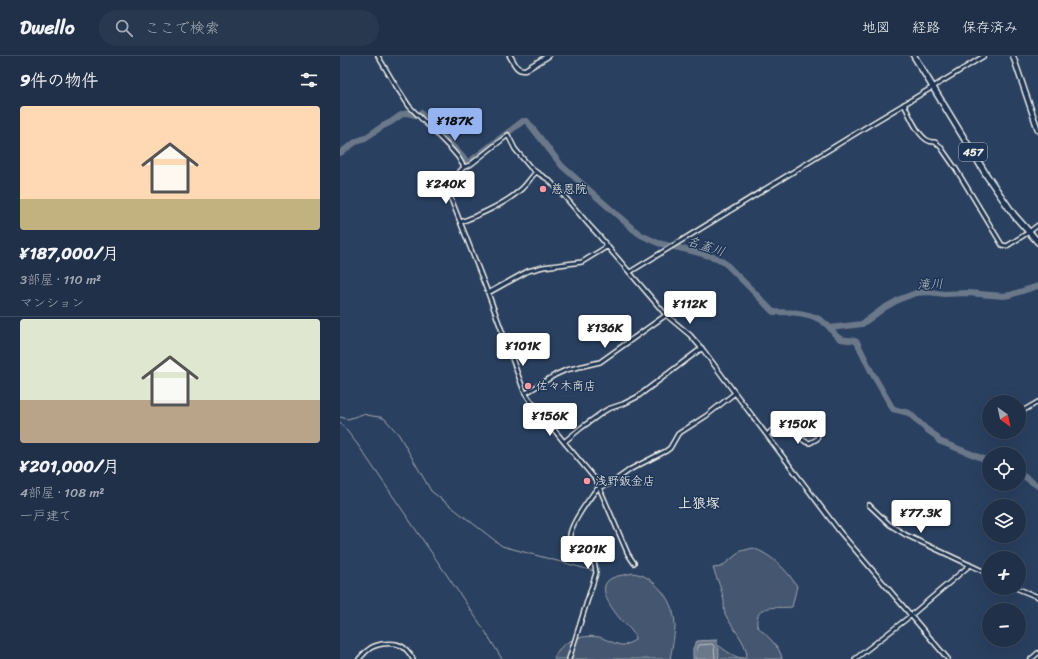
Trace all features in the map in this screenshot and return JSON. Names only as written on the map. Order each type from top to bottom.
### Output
[{"type":"highway","name":"457","points":[[914,56],[987,176],[1014,215],[1038,242]]},
{"type":"street","points":[[378,56],[410,106],[455,153],[464,167]]},
{"type":"street","points":[[510,56],[518,69],[525,70],[548,56]]},
{"type":"street","points":[[630,272],[984,56]]},
{"type":"street","points":[[1013,56],[1038,130]]},
{"type":"street","points":[[904,104],[922,137],[929,142],[935,142],[940,146],[956,169],[1002,245],[1007,246],[1038,225]]},
{"type":"street","points":[[634,563],[628,554],[596,480],[526,393],[520,381],[461,222],[448,192],[448,184],[464,167],[470,165],[508,135],[515,149],[536,172],[549,180],[608,246],[666,315],[690,335],[702,348],[840,532],[947,659]]},
{"type":"street","points":[[461,222],[509,199],[521,190],[536,172]]},
{"type":"street","points":[[488,293],[528,271],[543,267],[582,262],[608,246]]},
{"type":"street","points":[[526,393],[566,370],[600,362],[666,315]]},
{"type":"street","points":[[564,442],[603,412],[637,397],[702,348]]},
{"type":"street","points":[[569,659],[596,573],[594,564],[571,542],[569,535],[574,522],[595,491],[600,487],[610,484],[631,469],[666,451],[670,448],[678,434],[706,416],[735,393]]},
{"type":"street","points":[[1026,408],[1038,402]]},
{"type":"street","points":[[767,435],[781,422],[790,423],[806,442],[810,443],[817,439],[818,434]]},
{"type":"street","points":[[869,505],[890,525],[906,535],[982,571]]},
{"type":"street","points":[[855,659],[911,615],[970,565]]},
{"type":"street","points":[[1026,592],[1038,597]]},
{"type":"street","points":[[360,659],[366,651],[372,647],[392,643],[402,646],[413,659]]},
{"type":"street","points":[[1031,659],[1038,653]]},
{"type":"shaded area","points":[[813,413],[821,423],[814,429],[816,438],[810,442],[806,442],[793,425],[793,421]]},
{"type":"shaded area","points":[[753,548],[766,554],[778,563],[797,586],[792,607],[768,608],[759,613],[757,618],[757,626],[776,645],[782,659],[694,659],[701,641],[712,642],[739,657],[745,658],[747,655],[744,644],[725,614],[723,597],[713,568],[721,567],[741,551]]},
{"type":"shaded area","points":[[633,573],[642,575],[655,584],[670,604],[675,620],[675,628],[670,659],[554,659],[566,643],[579,638],[592,636],[599,637],[623,645],[635,640],[632,631],[621,620],[610,605],[605,593],[607,582],[612,578]]},
{"type":"water","points":[[717,640],[719,655],[718,659],[693,659],[693,648],[697,641]]},
{"type":"waterway","name":"名蓋川","points":[[340,153],[401,115],[407,113],[415,115]]},
{"type":"waterway","name":"名蓋川","points":[[421,113],[433,125]]},
{"type":"waterway","name":"名蓋川","points":[[436,128],[468,163],[523,121],[527,121],[562,166],[641,235],[658,243],[717,258],[726,264],[772,311],[815,317],[826,324],[839,338],[857,342],[871,371],[893,409],[909,413],[936,436],[939,441],[982,458]]},
{"type":"waterway","name":"滝川","points":[[830,328],[862,324],[884,308],[900,299],[916,293],[968,293],[1003,296],[1038,286]]},
{"type":"waterway","points":[[340,417],[348,419],[363,414],[385,419],[399,435],[431,491],[502,546],[594,571]]},
{"type":"waterway","points":[[340,422],[358,445],[483,628]]},
{"type":"waterway","name":"名蓋川","points":[[1026,478],[1038,486]]},
{"type":"waterway","points":[[485,631],[502,659]]},
{"type":"place","name":"慈恩院","points":[[543,189]]},
{"type":"place","name":"佐々木商店","points":[[528,386]]},
{"type":"place","name":"浅野鈑金店","points":[[587,481]]},
{"type":"district","name":"上狼塚","points":[[699,503]]}]
